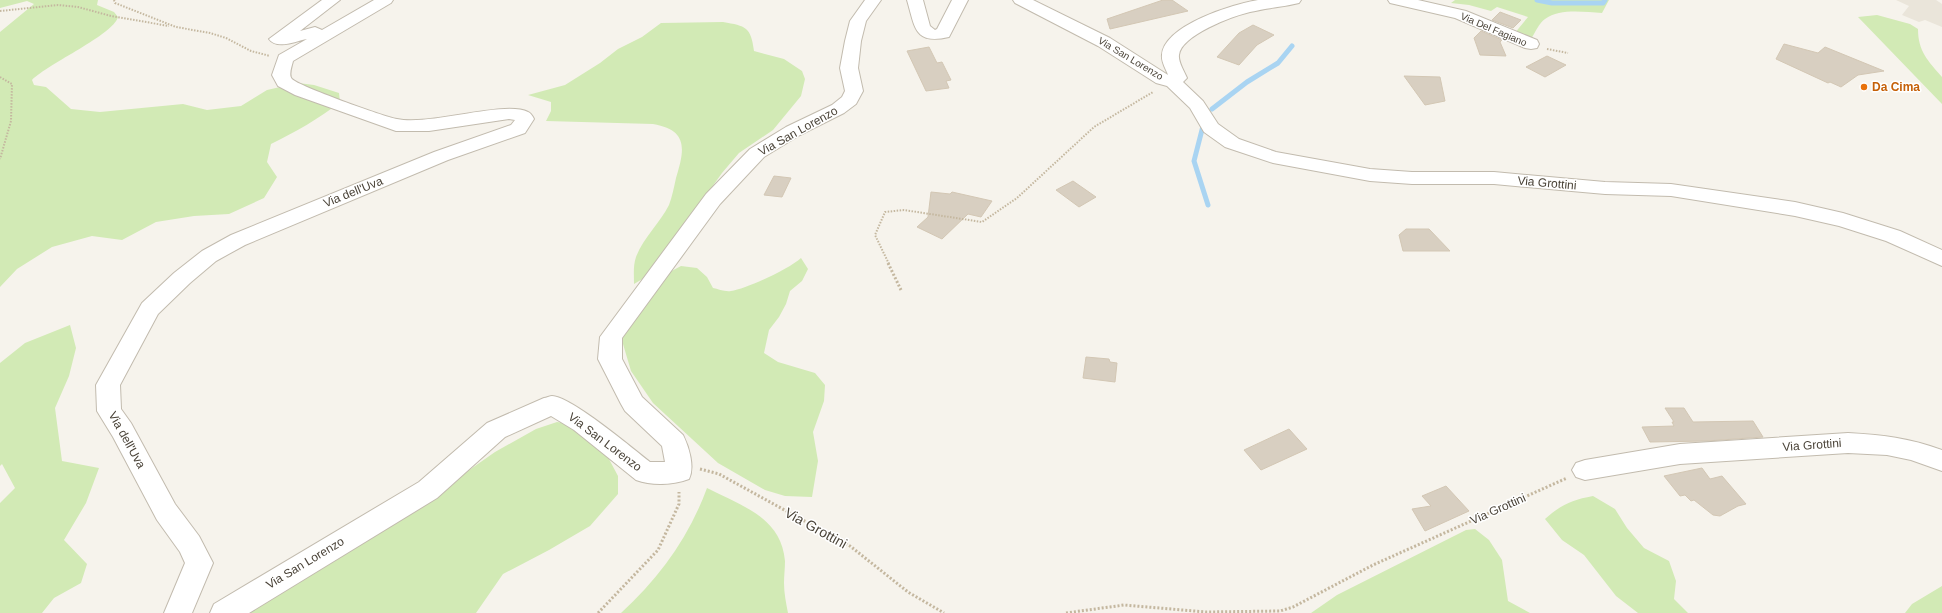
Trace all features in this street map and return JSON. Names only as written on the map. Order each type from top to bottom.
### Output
[{"type":"street","points":[[332,0],[277,38],[280,40],[292,39],[343,23]]},
{"type":"street","points":[[285,59],[343,23],[385,0]]},
{"type":"street","name":"Via San Lorenzo","points":[[224,613],[428,490],[496,430],[552,405],[583,423],[645,473],[679,467],[674,442],[633,404],[610,359],[611,337],[713,199],[757,153],[793,132],[838,109],[850,100],[854,91],[849,68],[853,40],[858,21],[873,0]]},
{"type":"street","points":[[915,0],[919,12],[921,27],[929,35],[933,36],[943,33],[960,0]]},
{"type":"street","name":"Via San Lorenzo","points":[[1021,0],[1104,42],[1162,79],[1173,82],[1178,78],[1170,56],[1174,44],[1185,34],[1219,17],[1241,9],[1292,0]]},
{"type":"street","name":"Via Del Fagiano","points":[[1396,0],[1460,14],[1531,44]]},
{"type":"street","name":"Via dell'Uva","points":[[178,613],[199,562],[190,544],[166,512],[126,437],[109,411],[108,385],[150,309],[182,278],[209,256],[238,240],[441,156],[518,129],[525,119],[522,116],[509,114],[430,125],[396,125],[301,91],[284,82],[281,75],[285,59]]},
{"type":"street","name":"Via Grottini","points":[[1173,82],[1197,105],[1211,128],[1232,143],[1273,157],[1384,176],[1412,178],[1494,178],[1605,188],[1670,190],[1795,209],[1843,220],[1892,236],[1942,259]]},
{"type":"street","name":"Via Grottini","points":[[1585,470],[1680,454],[1848,443],[1886,445],[1914,450],[1942,461]]},
{"type":"path","points":[[114,0],[115,3],[176,27]]},
{"type":"path","points":[[0,11],[58,5],[78,7],[111,16],[210,33],[226,38],[251,51],[285,59]]},
{"type":"path","name":"Via Del Fagiano","points":[[1531,44],[1568,53]]},
{"type":"path","points":[[0,77],[12,84],[11,121],[0,159]]},
{"type":"path","points":[[901,290],[875,235],[885,212],[904,210],[982,222],[1017,198],[1094,127],[1127,106],[1173,82]]},
{"type":"path","points":[[598,613],[658,550],[679,504],[679,467]]},
{"type":"path","name":"Via Grottini","points":[[679,467],[719,474],[850,546],[908,592],[944,613]]},
{"type":"path","name":"Via Grottini","points":[[1066,613],[1124,605],[1206,612],[1280,611],[1293,607],[1373,565],[1585,470]]},
{"type":"shaded area","points":[[1896,0],[1936,0],[1942,4],[1942,27],[1925,20],[1919,22],[1902,15],[1909,6]]},
{"type":"green space","points":[[0,0],[98,0],[97,5],[114,12],[118,17],[114,24],[105,32],[40,73],[32,80],[34,85],[46,87],[71,109],[100,112],[183,104],[207,110],[241,106],[267,90],[298,83],[314,85],[339,93],[340,102],[307,125],[271,144],[267,162],[277,177],[264,198],[229,214],[194,216],[156,222],[122,240],[92,236],[52,247],[17,269],[0,287],[0,32],[34,4],[27,1],[0,8]]},
{"type":"green space","points":[[1455,0],[1609,0],[1602,13],[1565,12],[1558,13],[1545,19],[1531,39],[1514,34],[1528,17],[1497,7],[1491,11],[1469,5],[1451,3]]},
{"type":"green space","points":[[1877,15],[1910,24],[1918,29],[1918,37],[1922,50],[1928,61],[1942,77],[1942,104],[1858,17]]},
{"type":"green space","points":[[723,22],[737,25],[746,29],[751,37],[754,51],[784,59],[802,71],[805,79],[801,96],[773,130],[739,153],[722,173],[649,275],[634,284],[634,267],[639,250],[665,212],[671,199],[682,150],[681,142],[678,136],[673,131],[653,124],[546,121],[551,111],[551,102],[528,95],[565,85],[600,63],[618,49],[642,37],[661,23]]},
{"type":"green space","points":[[801,258],[808,269],[802,281],[790,291],[786,304],[779,317],[769,330],[764,353],[778,362],[815,373],[825,385],[824,401],[813,432],[818,461],[812,497],[785,496],[765,490],[718,463],[653,403],[631,371],[623,344],[623,331],[666,274],[681,266],[697,268],[707,277],[713,288],[729,291],[747,287],[767,278],[787,268]]},
{"type":"green space","points":[[70,325],[76,348],[69,376],[55,408],[62,461],[99,468],[86,503],[64,540],[87,564],[81,583],[54,598],[42,613],[0,613],[0,503],[15,488],[2,464],[0,466],[0,363],[25,343]]},
{"type":"green space","points":[[557,422],[577,425],[602,446],[618,476],[618,494],[590,526],[549,550],[503,574],[476,613],[238,613],[455,480],[495,452],[536,429]]},
{"type":"green space","points":[[707,488],[746,507],[758,515],[768,523],[776,534],[782,546],[785,561],[784,587],[788,613],[621,613],[661,571],[682,540],[700,506]]},
{"type":"green space","points":[[1593,496],[1615,509],[1627,528],[1644,548],[1669,561],[1676,581],[1674,599],[1688,613],[1638,613],[1616,596],[1584,555],[1562,540],[1545,519],[1568,503]]},
{"type":"green space","points":[[1475,529],[1489,540],[1502,560],[1508,601],[1530,613],[1311,613],[1337,595],[1466,530]]},
{"type":"green space","points":[[1942,586],[1942,613],[1905,613],[1912,604]]},
{"type":"building","points":[[1163,0],[1172,0],[1188,11],[1110,29],[1107,19]]},
{"type":"building","points":[[1500,12],[1521,20],[1513,28],[1492,20]]},
{"type":"building","points":[[1253,25],[1274,35],[1257,45],[1239,65],[1217,57],[1239,33]]},
{"type":"building","points":[[1481,31],[1502,40],[1500,42],[1506,56],[1480,55],[1474,38]]},
{"type":"building","points":[[1784,44],[1818,53],[1825,47],[1884,71],[1858,75],[1841,87],[1830,82],[1828,83],[1776,59]]},
{"type":"building","points":[[929,47],[937,63],[942,62],[951,80],[946,81],[949,88],[926,91],[907,51]]},
{"type":"building","points":[[1547,56],[1566,65],[1545,77],[1526,67]]},
{"type":"building","points":[[1404,76],[1440,77],[1445,101],[1425,105]]},
{"type":"building","points":[[774,176],[791,178],[782,197],[764,195]]},
{"type":"building","points":[[1073,181],[1096,197],[1079,207],[1056,190]]},
{"type":"building","points":[[931,192],[950,194],[952,192],[992,201],[981,217],[968,214],[942,239],[917,227],[928,217]]},
{"type":"building","points":[[1406,229],[1429,229],[1450,251],[1403,251],[1399,235]]},
{"type":"building","points":[[1086,357],[1109,359],[1110,362],[1117,363],[1115,382],[1083,378]]},
{"type":"building","points":[[1665,408],[1684,408],[1693,422],[1753,421],[1763,437],[1707,441],[1650,442],[1642,427],[1674,426],[1672,422],[1674,422]]},
{"type":"building","points":[[1289,429],[1307,449],[1261,470],[1244,450]]},
{"type":"building","points":[[1702,468],[1710,479],[1722,476],[1746,504],[1738,506],[1720,516],[1713,515],[1694,500],[1691,501],[1685,495],[1680,496],[1664,476]]},
{"type":"building","points":[[1446,486],[1469,511],[1425,531],[1412,509],[1431,506],[1422,496]]},
{"type":"waterway","points":[[1537,0],[1552,3],[1603,3],[1605,0]]},
{"type":"waterway","points":[[1212,109],[1247,82],[1278,63],[1292,46]]},
{"type":"waterway","points":[[1204,122],[1194,161],[1208,205]]},
{"type":"place","name":"Da Cima","points":[[1864,87]]}]
